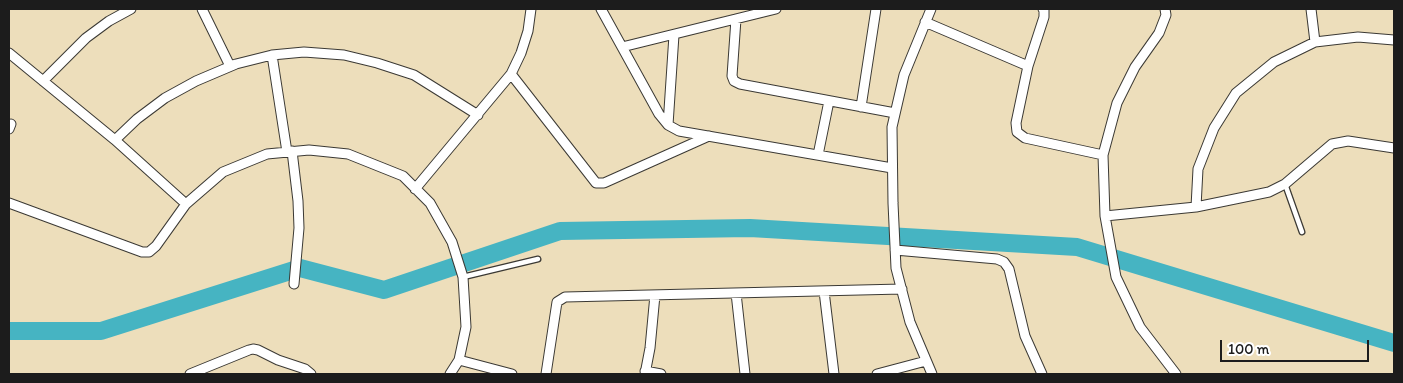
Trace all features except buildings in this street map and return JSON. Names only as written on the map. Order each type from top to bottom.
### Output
[{"type":"street","points":[[43,81],[86,38],[109,21],[131,9]]},
{"type":"street","points":[[202,9],[230,66]]},
{"type":"street","points":[[416,189],[511,74],[526,38],[531,9]]},
{"type":"street","points":[[601,9],[659,114],[668,125],[679,131],[892,168]]},
{"type":"street","points":[[622,47],[776,9]]},
{"type":"street","points":[[861,107],[876,9]]},
{"type":"street","points":[[931,9],[904,74],[892,127],[892,168],[896,268],[910,322],[932,374]]},
{"type":"street","points":[[1043,9],[1044,17],[1028,66],[1016,123],[1017,132],[1026,138],[1102,155]]},
{"type":"street","points":[[1165,9],[1166,15],[1158,33],[1135,67],[1116,103],[1102,155],[1105,216],[1116,277],[1140,327],[1176,374]]},
{"type":"street","points":[[1311,9],[1315,42]]},
{"type":"street","points":[[736,19],[732,76],[734,81],[740,84],[895,113]]},
{"type":"street","points":[[925,22],[1028,66]]},
{"type":"street","points":[[668,125],[674,35]]},
{"type":"street","points":[[1196,206],[1198,169],[1214,128],[1236,93],[1274,62],[1315,42],[1358,37],[1394,40]]},
{"type":"street","points":[[115,140],[137,119],[165,98],[196,81],[236,64],[272,56],[304,52],[344,55],[414,75],[478,115]]},
{"type":"street","points":[[9,53],[115,140],[186,204]]},
{"type":"street","points":[[272,56],[298,201],[299,228],[294,284]]},
{"type":"street","points":[[511,74],[596,183],[604,183],[709,136]]},
{"type":"street","points":[[818,155],[829,101]]},
{"type":"street","points":[[1105,216],[1196,206],[1269,192],[1285,184],[1332,144],[1348,141],[1394,148]]},
{"type":"street","points":[[9,203],[142,252],[150,252],[186,204],[223,172],[268,154],[309,150],[348,154],[403,176],[430,203],[452,242],[462,272],[466,327],[459,360],[450,374]]},
{"type":"street","points":[[895,250],[996,259],[1004,262],[1009,269],[1025,336],[1042,374]]},
{"type":"street","points":[[546,374],[557,302],[565,297],[902,289]]},
{"type":"street","points":[[824,291],[834,374]]},
{"type":"street","points":[[736,293],[745,374]]},
{"type":"street","points":[[656,295],[645,373],[661,374]]},
{"type":"street","points":[[190,374],[248,350],[258,350],[278,360],[305,369],[311,374]]},
{"type":"street","points":[[459,360],[512,374]]},
{"type":"street","points":[[877,374],[926,361]]},
{"type":"lane","points":[[1285,184],[1302,232]]},
{"type":"lane","points":[[462,272],[538,258]]},
{"type":"waterway","points":[[9,331],[101,331],[300,268],[384,290],[560,231],[750,228],[1077,247],[1394,343]]}]
